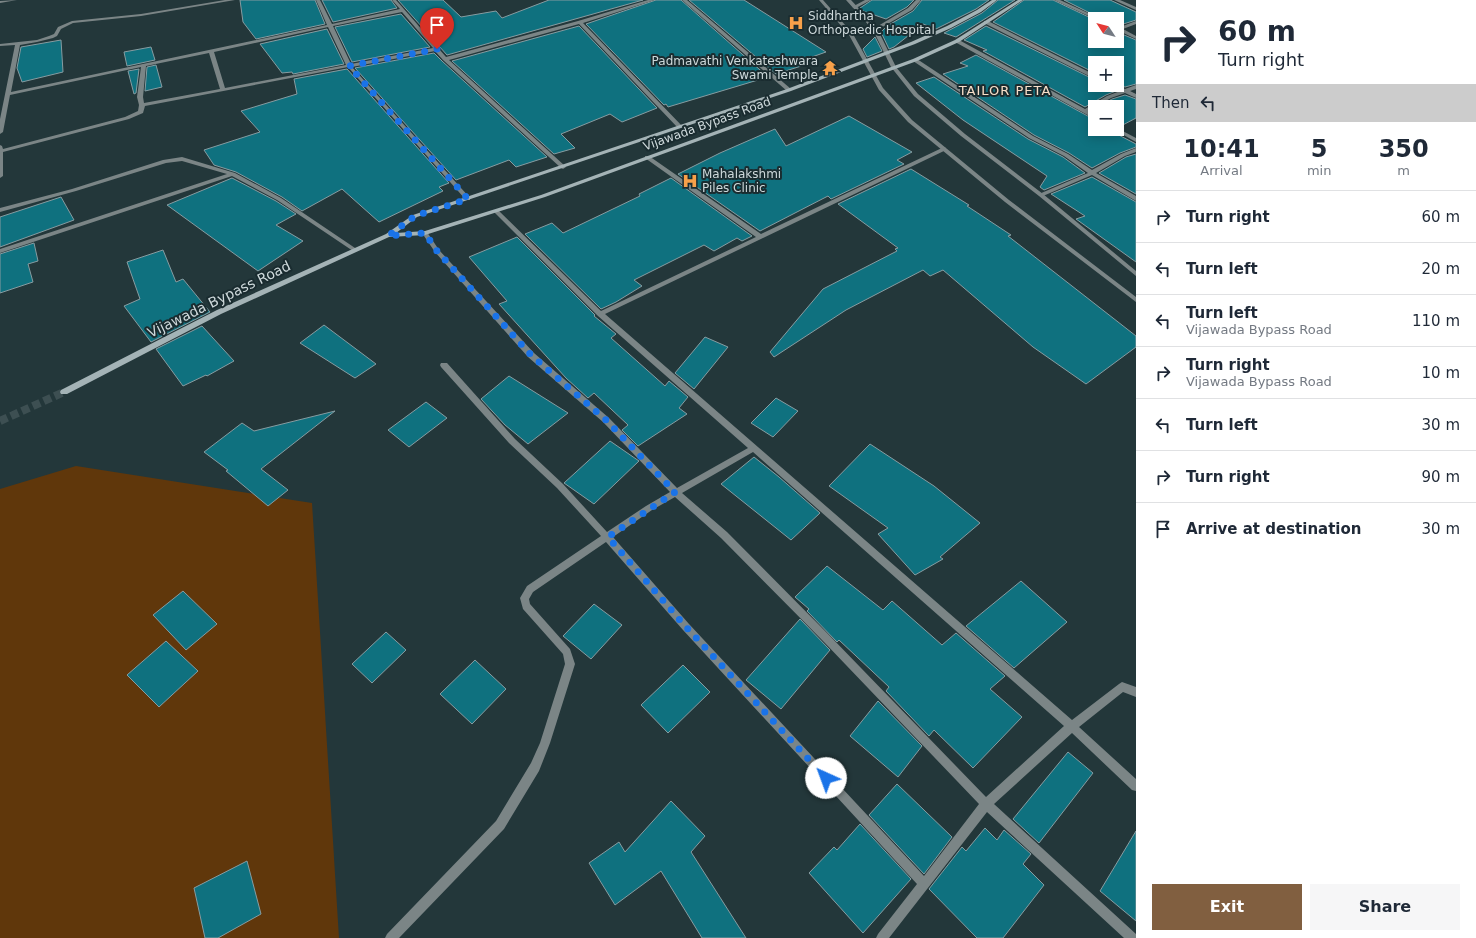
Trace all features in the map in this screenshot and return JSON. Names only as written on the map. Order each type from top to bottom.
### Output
[{"type":"main road","name":"Vijawada Bypass Road","points":[[64,392],[219,312],[388,236],[415,216],[789,90],[887,53],[949,27],[979,11],[995,0]]},
{"type":"main road","name":"Vijawada Bypass Road","points":[[388,236],[425,233],[542,196],[915,60],[957,41],[1020,0]]},
{"type":"street","points":[[0,2],[15,0]]},
{"type":"street","points":[[0,45],[18,44],[49,38],[56,35],[59,28],[72,22],[141,15],[233,0]]},
{"type":"street","points":[[318,0],[349,66],[468,199]]},
{"type":"street","points":[[394,0],[444,59],[563,167]]},
{"type":"street","points":[[444,59],[580,22],[653,0]]},
{"type":"street","points":[[684,0],[789,90]]},
{"type":"street","points":[[822,0],[852,34],[880,89],[894,104],[944,149],[1007,201],[1136,300]]},
{"type":"street","points":[[848,0],[875,29],[894,67],[916,95],[963,135],[1041,195],[1136,274]]},
{"type":"street","points":[[854,7],[869,0]]},
{"type":"street","points":[[875,29],[910,9],[919,0]]},
{"type":"street","points":[[1056,0],[1088,14]]},
{"type":"street","points":[[1116,0],[1136,9]]},
{"type":"street","points":[[7,94],[403,10]]},
{"type":"street","points":[[580,22],[680,127]]},
{"type":"street","points":[[986,22],[1088,73]]},
{"type":"street","points":[[1124,27],[1136,22]]},
{"type":"street","points":[[1124,32],[1136,38]]},
{"type":"street","points":[[957,41],[1088,113]]},
{"type":"street","points":[[0,132],[18,44]]},
{"type":"street","points":[[142,105],[437,49]]},
{"type":"street","points":[[212,51],[223,90]]},
{"type":"street","points":[[915,60],[1031,137],[1066,155],[1092,173],[1136,199]]},
{"type":"street","points":[[0,176],[1,149],[127,118],[141,112],[142,105],[140,97],[144,65]]},
{"type":"street","points":[[1085,111],[1110,97],[1136,87]]},
{"type":"street","points":[[1125,92],[1136,96]]},
{"type":"street","points":[[1124,133],[1136,140]]},
{"type":"street","points":[[600,314],[944,149]]},
{"type":"street","points":[[1041,195],[1092,173],[1123,155],[1136,150]]},
{"type":"street","points":[[647,157],[761,237]]},
{"type":"street","points":[[0,210],[74,190],[165,161],[182,159],[233,174],[279,199],[355,250]]},
{"type":"street","points":[[0,251],[233,174]]},
{"type":"street","points":[[496,211],[600,314],[1072,726],[1136,786]]},
{"type":"street","points":[[425,233],[437,251],[531,355],[606,420],[675,492],[724,535],[751,562],[986,804],[1132,938]]},
{"type":"street","points":[[444,365],[512,441],[560,486],[608,537],[686,627],[923,883]]},
{"type":"street","points":[[392,938],[500,825],[535,767],[545,743],[570,664],[567,652],[526,606],[524,598],[530,590],[675,492],[754,448]]},
{"type":"street","points":[[882,938],[923,883],[986,804],[1072,726],[1122,687],[1136,692]]},
{"type":"shaded area","points":[[76,466],[312,503],[339,938],[0,938],[0,489]]},
{"type":"building","points":[[240,0],[315,0],[325,24],[256,39],[243,22]]},
{"type":"building","points":[[322,0],[391,0],[397,8],[333,22]]},
{"type":"building","points":[[398,0],[443,0],[461,17],[496,11],[502,18],[549,0],[643,0],[447,55]]},
{"type":"building","points":[[656,0],[681,0],[768,77],[668,107],[666,104],[664,105],[586,24]]},
{"type":"building","points":[[689,0],[744,0],[826,52],[809,58],[814,62],[776,74]]},
{"type":"building","points":[[872,0],[914,0],[907,7],[886,19],[863,11],[860,8]]},
{"type":"building","points":[[922,0],[989,0],[976,9],[936,29],[923,24],[894,47],[889,49],[881,32],[887,26],[913,11]]},
{"type":"building","points":[[998,0],[1015,0],[956,37],[944,33],[982,13]]},
{"type":"building","points":[[1024,0],[1053,0],[1088,17],[1088,48],[1124,48],[1124,35],[1136,40],[1136,84],[1124,87],[1124,56],[1088,56],[1088,70],[993,22]]},
{"type":"building","points":[[1064,0],[1110,0],[1136,12],[1136,20],[1124,24],[1124,12],[1088,12]]},
{"type":"building","points":[[401,14],[430,47],[352,62],[335,27]]},
{"type":"building","points":[[579,26],[657,108],[622,122],[610,114],[561,134],[575,148],[554,154],[452,61]]},
{"type":"building","points":[[986,26],[1088,77],[1088,92],[1114,92],[1097,100],[1088,100],[1088,105],[1085,107],[983,51],[987,50],[964,40]]},
{"type":"building","points":[[327,29],[344,64],[293,74],[292,72],[282,73],[260,44]]},
{"type":"building","points":[[875,37],[882,51],[867,57],[863,49]]},
{"type":"building","points":[[61,40],[63,72],[22,82],[17,68],[21,47]]},
{"type":"building","points":[[151,47],[155,60],[127,66],[124,52]]},
{"type":"building","points":[[434,53],[547,157],[516,167],[509,160],[456,180],[355,68]]},
{"type":"building","points":[[976,55],[1088,116],[1088,136],[1121,136],[1136,144],[1136,147],[1120,153],[1092,168],[1069,153],[1034,135],[943,74],[968,66],[960,63]]},
{"type":"building","points":[[156,65],[162,87],[145,91],[147,67]]},
{"type":"building","points":[[139,69],[136,93],[134,94],[128,71]]},
{"type":"building","points":[[347,69],[449,183],[439,187],[443,191],[379,222],[342,189],[302,211],[282,197],[236,172],[214,165],[204,150],[260,132],[241,111],[297,94],[294,79]]},
{"type":"building","points":[[934,77],[1028,139],[1063,157],[1085,173],[1044,190],[1040,187],[1047,176],[963,120],[916,83]]},
{"type":"building","points":[[1125,95],[1136,99],[1136,118],[1124,124],[1124,100],[1110,100]]},
{"type":"building","points":[[849,116],[912,152],[897,160],[904,164],[831,199],[828,196],[760,231],[678,174],[720,153],[775,129],[786,146]]},
{"type":"building","points":[[1136,154],[1136,194],[1099,173],[1126,157]]},
{"type":"building","points":[[911,169],[969,205],[967,206],[1011,235],[1008,236],[1136,336],[1136,347],[1086,384],[1033,347],[943,270],[930,276],[923,270],[846,310],[774,357],[770,352],[823,289],[897,251],[895,249],[898,248],[838,204]]},
{"type":"building","points":[[1092,177],[1136,202],[1136,262],[1076,219],[1085,216],[1051,194]]},
{"type":"building","points":[[232,178],[276,201],[296,214],[276,225],[303,241],[258,271],[167,205]]},
{"type":"building","points":[[671,178],[752,236],[742,241],[737,238],[714,251],[704,245],[634,280],[642,286],[616,302],[601,309],[525,234],[552,223],[563,233],[640,196],[639,194]]},
{"type":"building","points":[[61,197],[74,220],[0,247],[0,217]]},
{"type":"building","points":[[517,237],[595,315],[594,316],[616,334],[611,338],[665,386],[669,381],[688,397],[679,408],[687,414],[638,446],[622,430],[628,425],[594,393],[588,398],[566,378],[499,304],[507,301],[469,257]]},
{"type":"building","points":[[34,243],[38,261],[28,264],[33,282],[0,293],[0,254]]},
{"type":"building","points":[[163,250],[176,282],[183,279],[210,312],[151,342],[124,306],[140,299],[127,262]]},
{"type":"building","points":[[324,325],[376,364],[355,378],[300,343]]},
{"type":"building","points":[[202,326],[234,361],[207,376],[206,375],[183,386],[156,349]]},
{"type":"building","points":[[705,337],[728,347],[694,389],[675,373]]},
{"type":"building","points":[[509,376],[568,413],[528,444],[505,425],[481,399]]},
{"type":"building","points":[[776,398],[798,411],[773,437],[751,423]]},
{"type":"building","points":[[426,402],[447,418],[409,447],[388,430]]},
{"type":"building","points":[[335,411],[261,469],[288,490],[268,506],[226,471],[228,470],[204,452],[242,423],[254,431]]},
{"type":"building","points":[[610,441],[639,461],[594,504],[564,483]]},
{"type":"building","points":[[870,444],[934,486],[980,523],[940,557],[943,559],[915,575],[878,534],[888,528],[829,486]]},
{"type":"building","points":[[754,457],[820,513],[791,540],[721,484]]},
{"type":"building","points":[[827,566],[883,610],[892,601],[942,645],[956,633],[1005,676],[990,689],[1022,717],[973,768],[934,730],[929,736],[886,691],[889,687],[839,640],[837,642],[807,611],[809,609],[795,597]]},
{"type":"building","points":[[1021,581],[1067,622],[1014,668],[966,626]]},
{"type":"building","points":[[183,591],[217,624],[186,650],[153,615]]},
{"type":"building","points":[[594,604],[622,625],[591,659],[563,636]]},
{"type":"building","points":[[800,619],[830,650],[781,709],[746,680]]},
{"type":"building","points":[[386,632],[406,650],[372,683],[352,664]]},
{"type":"building","points":[[166,641],[198,671],[159,707],[127,675]]},
{"type":"building","points":[[475,660],[506,689],[472,724],[440,694]]},
{"type":"building","points":[[683,665],[710,692],[668,733],[641,705]]},
{"type":"building","points":[[878,701],[922,746],[898,777],[850,736]]},
{"type":"building","points":[[1068,752],[1093,773],[1039,843],[1013,819]]},
{"type":"building","points":[[897,784],[952,837],[924,874],[869,815]]},
{"type":"building","points":[[671,801],[705,836],[691,852],[746,938],[702,938],[661,871],[615,905],[589,863],[619,842],[625,852]]},
{"type":"building","points":[[860,824],[911,879],[863,933],[809,873],[834,847],[837,850]]},
{"type":"building","points":[[985,828],[997,840],[1004,830],[1031,854],[1023,864],[1044,885],[1003,938],[977,938],[929,889],[962,847],[966,851]]},
{"type":"building","points":[[1136,831],[1136,921],[1100,891]]},
{"type":"building","points":[[247,861],[261,914],[218,938],[205,938],[194,888]]},
{"type":"tunnel","points":[[0,421],[64,392]]},
{"type":"place","name":"Siddhartha Orthopaedic Hospital","points":[[796,23]]},
{"type":"place","name":"Padmavathi Venkateshwara Swami Temple","points":[[830,68]]},
{"type":"place","name":"Mahalakshmi Piles Clinic","points":[[690,181]]},
{"type":"district","name":"TAILOR PETA","points":[[1005,90]]},
{"type":"route","points":[[437,49],[349,66],[468,199],[415,216],[388,236],[425,233],[437,251],[531,355],[606,420],[675,492],[649,508],[608,537],[686,627],[826,778]]}]
